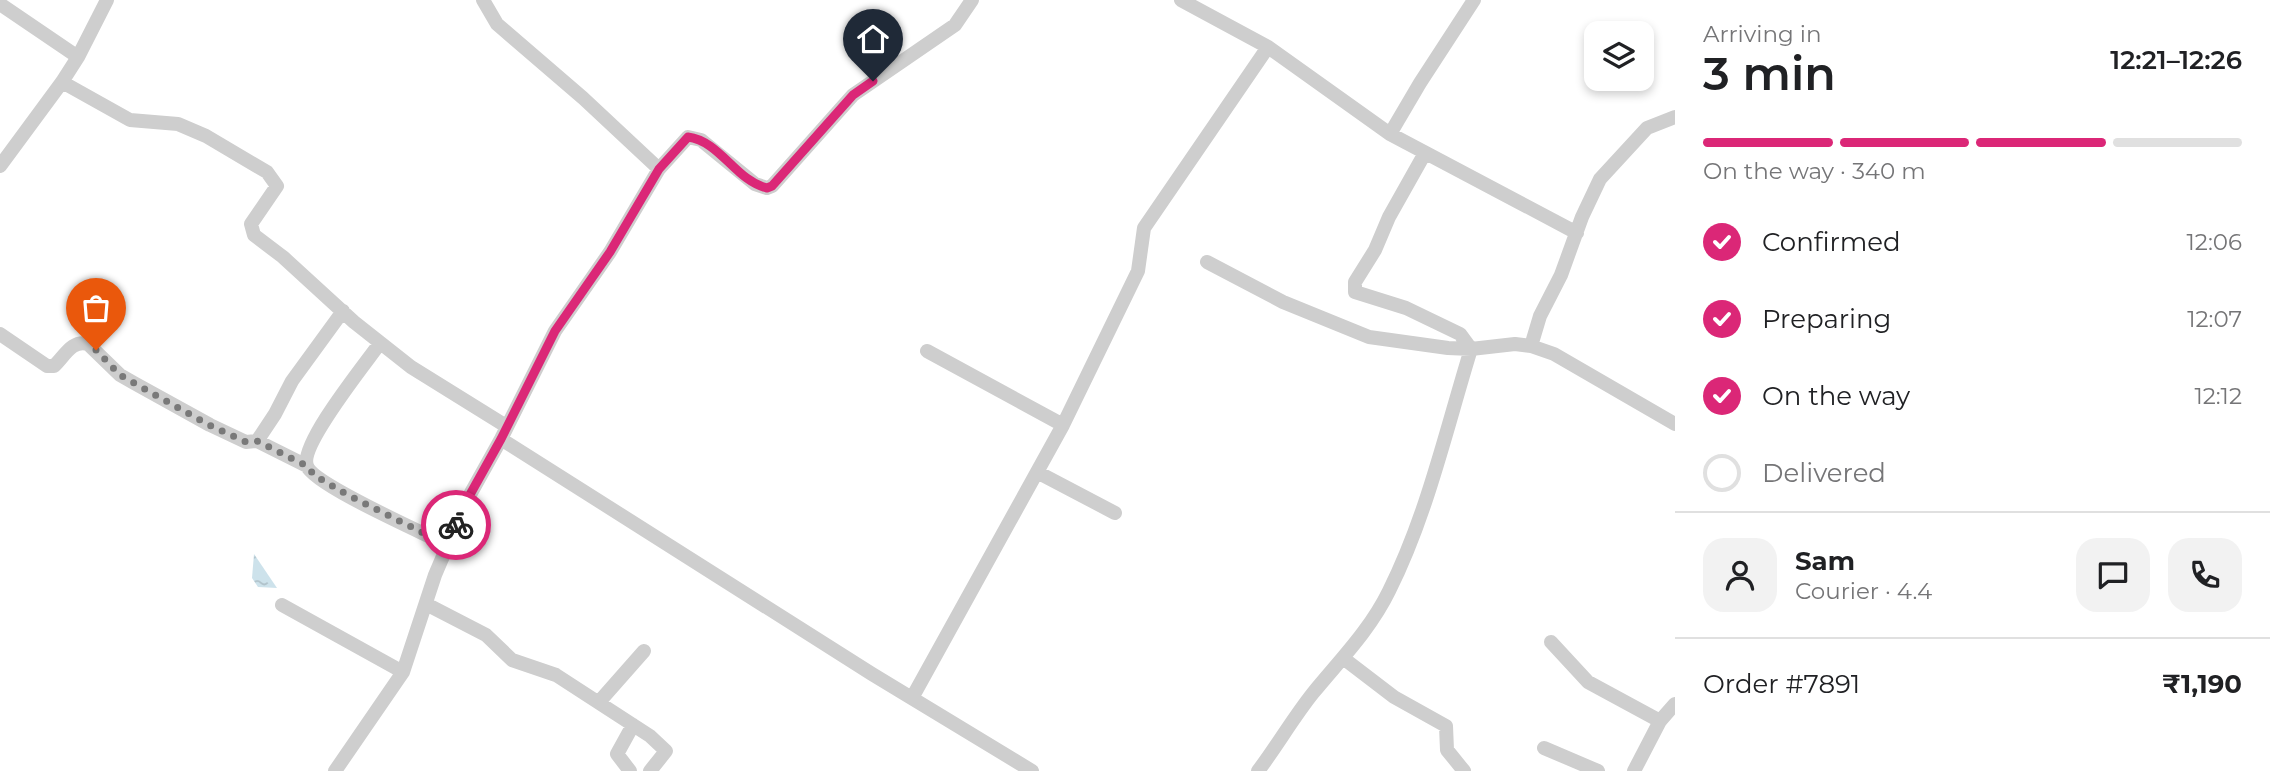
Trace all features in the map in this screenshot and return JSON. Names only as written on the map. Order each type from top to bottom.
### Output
[{"type":"street","points":[[0,166],[62,82],[107,0]]},
{"type":"street","points":[[483,0],[498,24],[659,169]]},
{"type":"street","points":[[335,771],[403,672],[447,545],[467,500],[555,331],[610,252],[659,169],[688,137],[696,138],[701,139],[755,184],[767,188],[772,186],[853,95],[955,25],[972,0]]},
{"type":"street","points":[[1181,0],[1268,47],[1390,134],[1577,233]]},
{"type":"street","points":[[1390,134],[1474,0]]},
{"type":"street","points":[[0,4],[78,57]]},
{"type":"street","points":[[912,698],[1063,425],[1138,271],[1144,228],[1268,47]]},
{"type":"street","points":[[62,82],[130,120],[152,124],[178,124],[197,132],[267,172],[277,186],[251,224],[254,235],[293,265],[380,343],[504,432],[912,698],[1032,771]]},
{"type":"street","points":[[1531,346],[1541,316],[1600,179],[1647,128],[1675,117]]},
{"type":"street","points":[[1425,153],[1389,217],[1375,250],[1355,282],[1355,292],[1406,308],[1460,334],[1471,349]]},
{"type":"street","points":[[1207,262],[1283,302],[1369,337],[1426,346],[1471,349],[1515,344],[1554,354],[1675,425]]},
{"type":"street","points":[[257,441],[292,381],[343,312]]},
{"type":"street","points":[[0,334],[47,366],[54,366],[73,345],[82,342],[88,344],[120,375],[134,383],[246,442],[257,441],[307,466],[314,475],[346,494],[447,545]]},
{"type":"street","points":[[307,466],[307,453],[320,426],[380,343]]},
{"type":"street","points":[[1258,771],[1291,721],[1359,640],[1389,592],[1417,526],[1471,349]]},
{"type":"street","points":[[927,351],[1063,425]]},
{"type":"street","points":[[1037,472],[1115,513]]},
{"type":"street","points":[[426,604],[486,635],[512,660],[556,675],[650,736],[666,751],[650,771]]},
{"type":"street","points":[[282,605],[403,672]]},
{"type":"street","points":[[1551,642],[1588,682],[1660,721]]},
{"type":"street","points":[[599,702],[644,651]]},
{"type":"street","points":[[1343,658],[1394,696],[1446,726],[1447,750],[1464,771]]},
{"type":"street","points":[[1634,771],[1660,721],[1675,704]]},
{"type":"street","points":[[630,771],[617,754],[634,725]]},
{"type":"street","points":[[1544,748],[1598,771]]},
{"type":"water","points":[[254,554],[277,588],[258,587],[252,578]]},
{"type":"way so far","points":[[96,350],[120,375],[209,425],[246,442],[257,441],[278,454],[307,466],[314,475],[346,494],[447,545],[456,525]]},
{"type":"route","points":[[456,525],[555,331],[610,252],[659,169],[681,143],[688,137],[701,139],[755,184],[767,188],[772,186],[853,95],[873,81]]}]
